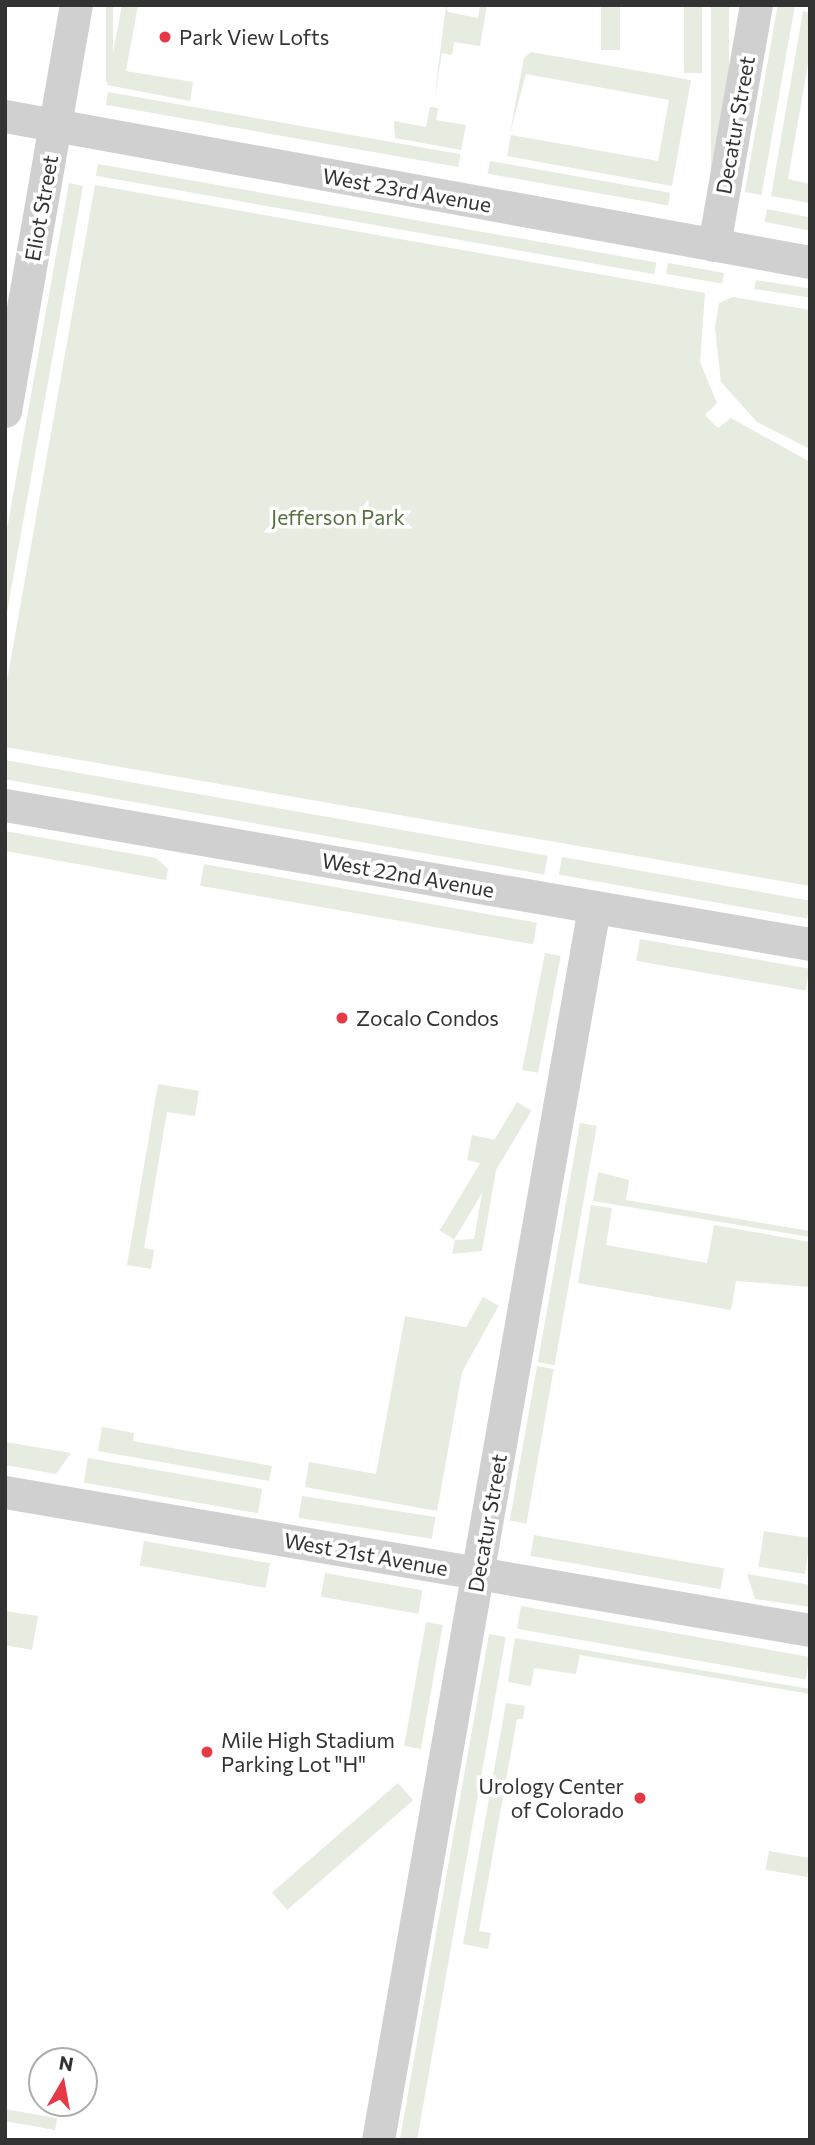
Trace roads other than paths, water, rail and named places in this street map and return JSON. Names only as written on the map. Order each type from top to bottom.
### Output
[{"type":"street","name":"Eliot Street","points":[[5,411],[76,5]]},
{"type":"street","name":"Decatur Street","points":[[714,245],[757,5]]},
{"type":"street","name":"West 23rd Avenue","points":[[5,116],[810,262]]},
{"type":"street","name":"West 22nd Avenue","points":[[5,805],[810,944]]},
{"type":"street","name":"Decatur Street","points":[[378,2140],[594,907]]},
{"type":"street","name":"West 21st Avenue","points":[[5,1492],[810,1630]]},
{"type":"place","name":"Park View Lofts","points":[[165,37]]},
{"type":"place","name":"Zocalo Condos","points":[[342,1018]]},
{"type":"place","name":"Mile High Stadium Parking Lot \"H\"","points":[[207,1752]]},
{"type":"place","name":"Urology Center of Colorado","points":[[640,1798]]},
{"type":"park label","name":"Jefferson Park","points":[[338,517]]}]
